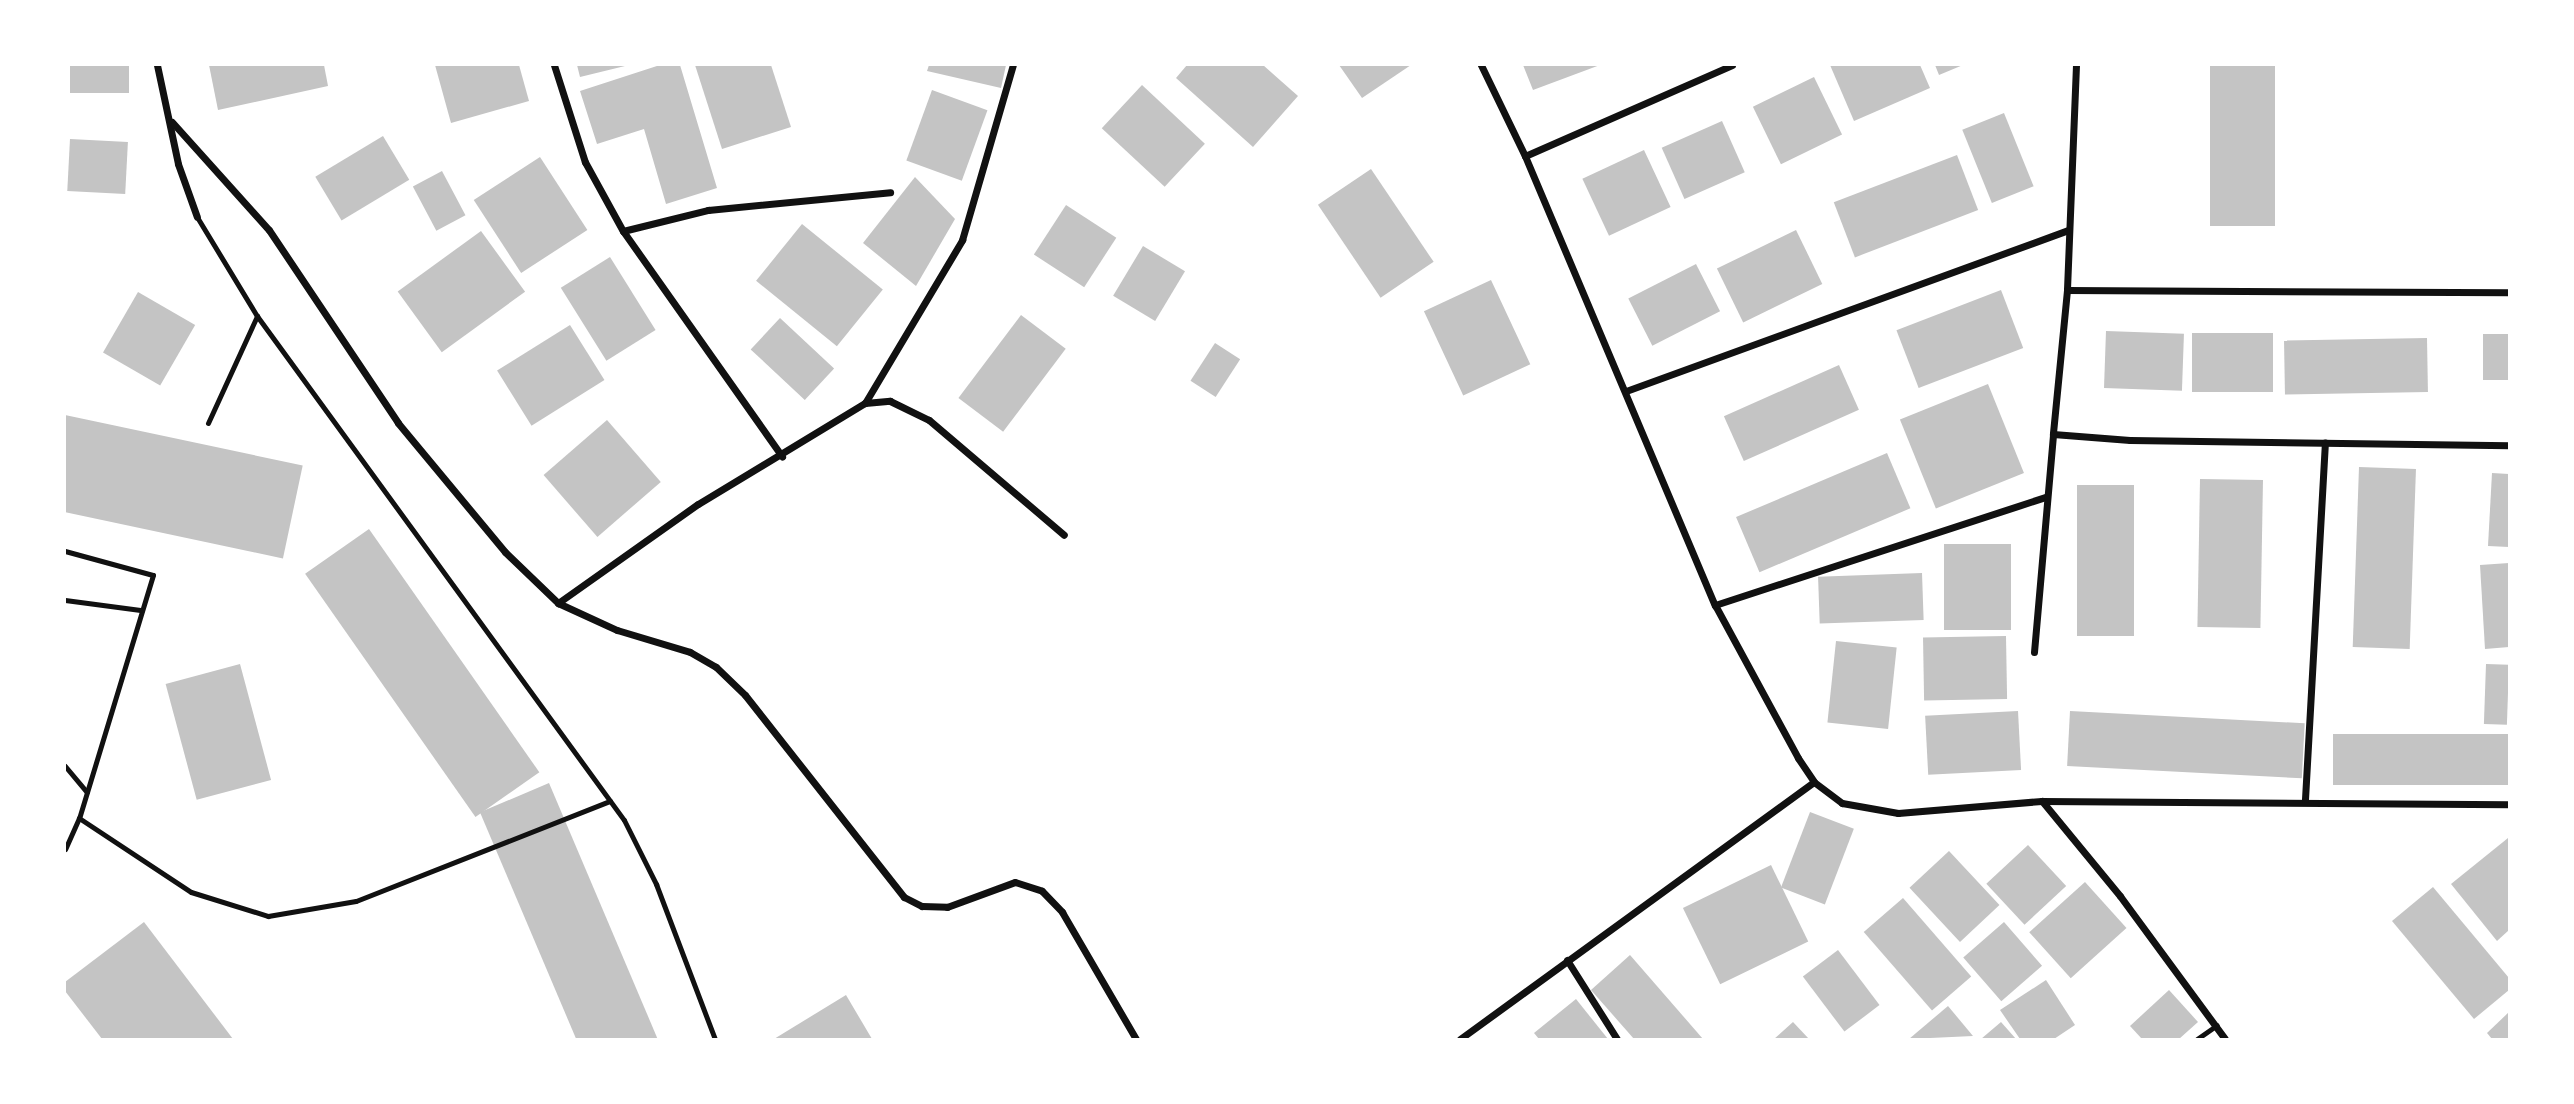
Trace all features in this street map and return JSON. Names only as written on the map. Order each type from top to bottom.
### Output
[{"type":"street","points":[[157,65],[172,122],[178,164],[197,217]]},
{"type":"street","points":[[554,65],[585,162],[622,231],[782,456]]},
{"type":"street","points":[[558,603],[698,504],[782,456],[865,403],[962,240],[1013,65]]},
{"type":"street","points":[[1481,65],[1525,156],[1715,604],[1814,782],[1842,803],[1878,812],[2042,801],[2305,799],[2509,804]]},
{"type":"street","points":[[1525,156],[1732,65]]},
{"type":"street","points":[[2034,652],[2046,497],[2067,290],[2076,65]]},
{"type":"street","points":[[172,122],[269,230],[398,423],[505,552],[558,603],[617,630],[690,652],[716,667],[745,695],[904,897],[922,906],[947,907],[1015,882],[1042,891],[1062,912],[1136,1039]]},
{"type":"street","points":[[622,231],[708,210],[890,192]]},
{"type":"street","points":[[1626,391],[2069,230]]},
{"type":"street","points":[[2067,290],[2509,292]]},
{"type":"street","points":[[865,403],[890,401],[929,420],[1064,535]]},
{"type":"street","points":[[2053,434],[2130,440],[2509,444]]},
{"type":"street","points":[[2305,799],[2325,443]]},
{"type":"street","points":[[1715,604],[2046,497]]},
{"type":"street","points":[[1460,1039],[1814,782]]},
{"type":"street","points":[[2042,801],[2217,1025],[2225,1039]]},
{"type":"street","points":[[1567,960],[1617,1039]]},
{"type":"lane","points":[[197,217],[257,316],[610,801],[656,884],[715,1039]]},
{"type":"lane","points":[[208,423],[257,316]]},
{"type":"lane","points":[[65,551],[153,576],[140,610],[79,818],[65,849]]},
{"type":"lane","points":[[65,600],[140,610]]},
{"type":"lane","points":[[65,766],[87,792]]},
{"type":"lane","points":[[79,818],[191,892],[268,916],[356,901],[610,801]]},
{"type":"lane","points":[[2197,1039],[2217,1025]]},
{"type":"building","points":[[70,65],[129,65],[129,93],[70,93]]},
{"type":"building","points":[[209,65],[324,65],[328,86],[218,110]]},
{"type":"building","points":[[435,65],[519,65],[529,101],[451,123]]},
{"type":"building","points":[[577,65],[625,65],[625,66],[580,77]]},
{"type":"building","points":[[660,65],[680,65],[717,188],[666,204],[644,129],[597,144],[580,91]]},
{"type":"building","points":[[695,65],[771,65],[791,127],[722,149]]},
{"type":"building","points":[[929,65],[1006,65],[1001,88],[927,71]]},
{"type":"building","points":[[1187,65],[1263,65],[1298,96],[1253,147],[1176,78]]},
{"type":"building","points":[[1339,65],[1411,65],[1362,98]]},
{"type":"building","points":[[1523,65],[1600,65],[1533,90]]},
{"type":"building","points":[[1830,65],[1920,65],[1930,88],[1854,121]]},
{"type":"building","points":[[1935,65],[1963,65],[1939,75]]},
{"type":"building","points":[[2210,65],[2275,65],[2275,226],[2210,226]]},
{"type":"building","points":[[1814,77],[1842,135],[1781,164],[1753,107]]},
{"type":"building","points":[[1142,85],[1205,144],[1165,187],[1102,128]]},
{"type":"building","points":[[932,90],[987,110],[962,181],[906,160]]},
{"type":"building","points":[[2004,113],[2034,186],[1992,203],[1962,130]]},
{"type":"building","points":[[1722,121],[1745,172],[1684,199],[1662,148]]},
{"type":"building","points":[[383,136],[409,180],[342,220],[315,177]]},
{"type":"building","points":[[70,139],[128,142],[125,194],[67,191]]},
{"type":"building","points":[[1644,150],[1671,207],[1609,236],[1582,179]]},
{"type":"building","points":[[1957,155],[1978,210],[1855,257],[1834,202]]},
{"type":"building","points":[[540,157],[587,230],[521,273],[474,200]]},
{"type":"building","points":[[1371,169],[1434,262],[1381,298],[1318,205]]},
{"type":"building","points":[[442,171],[465,215],[436,231],[413,186]]},
{"type":"building","points":[[915,177],[955,219],[916,286],[863,243]]},
{"type":"building","points":[[1066,205],[1116,238],[1084,287],[1034,254]]},
{"type":"building","points":[[802,224],[883,289],[837,346],[756,281]]},
{"type":"building","points":[[1796,230],[1822,284],[1743,323],[1717,269]]},
{"type":"building","points":[[481,231],[525,292],[442,352],[398,292]]},
{"type":"building","points":[[1143,246],[1185,271],[1155,321],[1113,296]]},
{"type":"building","points":[[610,257],[656,330],[606,361],[561,288]]},
{"type":"building","points":[[1696,264],[1720,311],[1652,346],[1628,299]]},
{"type":"building","points":[[1491,280],[1530,364],[1463,396],[1424,311]]},
{"type":"building","points":[[2001,290],[2023,348],[1919,388],[1896,330]]},
{"type":"building","points":[[138,292],[195,325],[160,386],[103,353]]},
{"type":"building","points":[[1021,315],[1066,349],[1003,432],[958,398]]},
{"type":"building","points":[[780,318],[834,368],[805,400],[751,349]]},
{"type":"building","points":[[570,325],[604,380],[532,426],[497,371]]},
{"type":"building","points":[[2106,331],[2184,334],[2182,391],[2104,388]]},
{"type":"building","points":[[2192,333],[2273,333],[2273,392],[2192,392]]},
{"type":"building","points":[[2483,334],[2509,334],[2509,380],[2483,380]]},
{"type":"building","points":[[2427,338],[2428,392],[2285,394],[2284,340]]},
{"type":"building","points":[[1215,343],[1240,359],[1216,397],[1190,381]]},
{"type":"building","points":[[1839,365],[1859,410],[1744,461],[1724,416]]},
{"type":"building","points":[[1988,384],[2024,473],[1936,509],[1900,420]]},
{"type":"building","points":[[65,415],[303,466],[283,558],[65,512]]},
{"type":"building","points":[[607,420],[661,482],[597,537],[544,475]]},
{"type":"building","points":[[1887,453],[1910,508],[1759,572],[1736,517]]},
{"type":"building","points":[[2359,467],[2416,469],[2410,649],[2353,647]]},
{"type":"building","points":[[2492,473],[2509,474],[2509,547],[2488,546]]},
{"type":"building","points":[[2200,479],[2263,480],[2260,628],[2197,627]]},
{"type":"building","points":[[2077,485],[2134,485],[2134,636],[2077,636]]},
{"type":"building","points":[[369,529],[539,772],[475,817],[305,574]]},
{"type":"building","points":[[1944,544],[2011,544],[2011,630],[1944,630]]},
{"type":"building","points":[[2509,563],[2509,647],[2485,649],[2480,565]]},
{"type":"building","points":[[1922,573],[1924,620],[1820,624],[1818,577]]},
{"type":"building","points":[[2006,636],[2007,699],[1924,700],[1923,637]]},
{"type":"building","points":[[1836,641],[1897,647],[1888,729],[1827,723]]},
{"type":"building","points":[[240,664],[271,780],[197,800],[166,684]]},
{"type":"building","points":[[2486,664],[2509,665],[2507,725],[2484,724]]},
{"type":"building","points":[[2018,711],[2021,770],[1928,775],[1925,716]]},
{"type":"building","points":[[2070,711],[2305,723],[2302,778],[2067,766]]},
{"type":"building","points":[[2333,734],[2509,734],[2509,785],[2333,785]]},
{"type":"building","points":[[549,783],[658,1039],[576,1039],[480,812]]},
{"type":"building","points":[[1810,812],[1854,829],[1825,904],[1781,888]]},
{"type":"building","points":[[2508,838],[2509,930],[2497,941],[2451,884]]},
{"type":"building","points":[[2028,845],[2066,886],[2025,925],[1986,884]]},
{"type":"building","points":[[1949,851],[1999,905],[1960,942],[1910,888]]},
{"type":"building","points":[[1771,865],[1808,941],[1720,984],[1683,908]]},
{"type":"building","points":[[2085,882],[2126,928],[2071,978],[2029,932]]},
{"type":"building","points":[[2433,887],[2509,978],[2509,990],[2474,1019],[2392,921]]},
{"type":"building","points":[[1903,898],[1971,976],[1932,1011],[1864,932]]},
{"type":"building","points":[[144,922],[233,1039],[102,1039],[65,991],[65,982]]},
{"type":"building","points":[[2004,922],[2042,966],[2001,1001],[1963,957]]},
{"type":"building","points":[[1838,950],[1880,1005],[1844,1032],[1803,976]]},
{"type":"building","points":[[1630,955],[1703,1039],[1634,1039],[1591,990]]},
{"type":"building","points":[[2046,980],[2075,1025],[2054,1039],[2020,1039],[2000,1010]]},
{"type":"building","points":[[2169,990],[2198,1022],[2179,1039],[2142,1039],[2130,1026]]},
{"type":"building","points":[[846,995],[872,1039],[774,1039]]},
{"type":"building","points":[[1576,999],[1608,1039],[1539,1039],[1534,1033]]},
{"type":"building","points":[[1948,1006],[1973,1036],[1909,1039]]},
{"type":"building","points":[[2509,1012],[2509,1039],[2492,1039],[2487,1033]]},
{"type":"building","points":[[1793,1022],[1809,1039],[1774,1039]]},
{"type":"building","points":[[2001,1022],[2016,1039],[1981,1039]]}]
